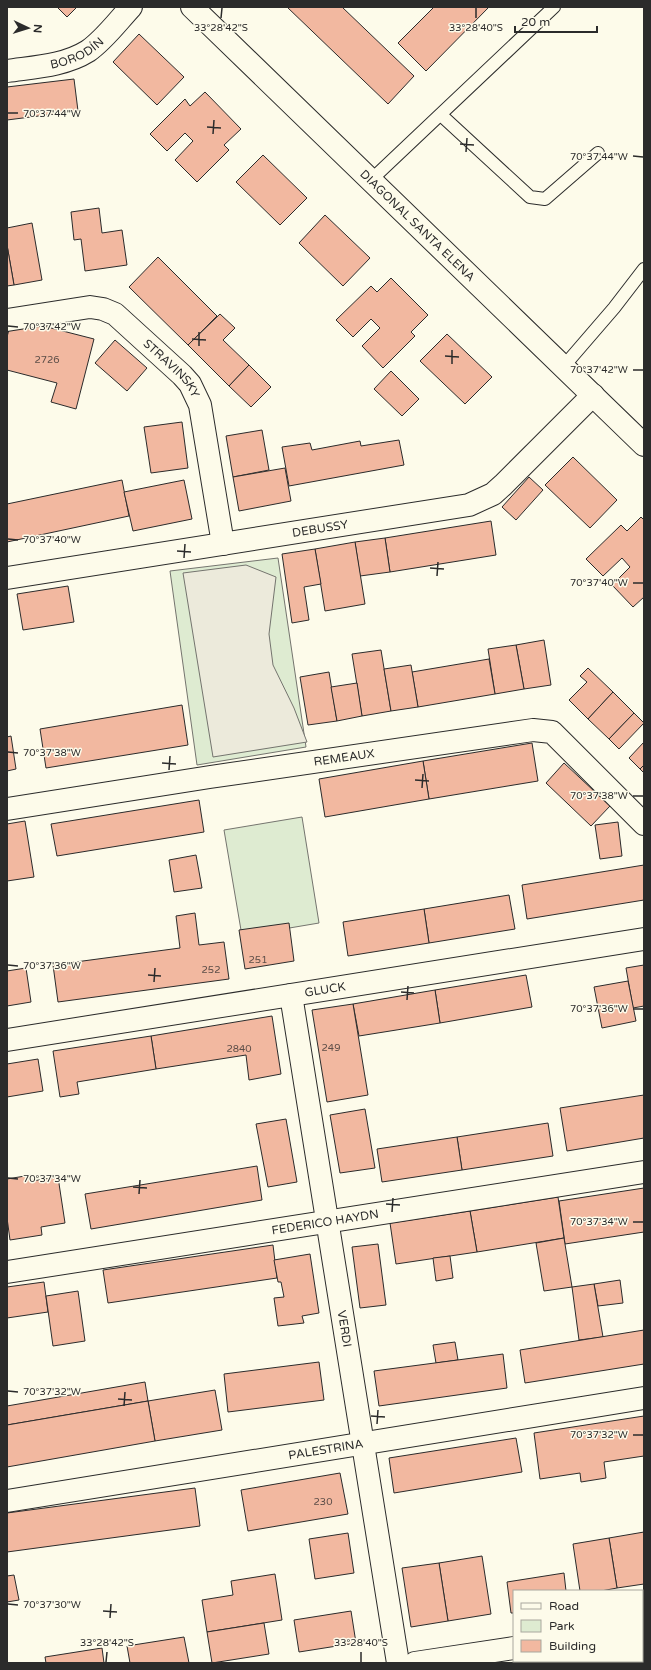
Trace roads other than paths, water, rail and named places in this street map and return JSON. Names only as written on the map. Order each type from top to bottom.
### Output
[{"type":"street","name":"BORODÍN","points":[[7,71],[54,64],[78,57],[99,42],[132,7]]},
{"type":"street","name":"DIAGONAL SANTA ELENA","points":[[192,7],[644,445]]},
{"type":"street","name":"STRAVINSKY","points":[[7,320],[90,307],[103,309],[115,314],[126,322],[182,375],[190,384],[200,405],[223,544]]},
{"type":"street","name":"DEBUSSY","points":[[7,578],[456,508],[475,503],[493,494],[503,485],[593,395]]},
{"type":"street","name":"REMEAUX","points":[[7,809],[210,777],[533,730],[552,732],[644,824]]},
{"type":"street","name":"GLUCK","points":[[7,1040],[644,939]]},
{"type":"street","name":"VERDI","points":[[290,995],[398,1663]]},
{"type":"street","name":"FEDERICO HAYDN","points":[[7,1272],[644,1172]]},
{"type":"street","name":"PALESTRINA","points":[[7,1502],[644,1398]]},
{"type":"street","points":[[415,1663],[513,1648]]},
{"type":"lane","points":[[370,181],[554,7]]},
{"type":"lane","points":[[441,115],[530,197],[537,199],[545,199],[598,153]]},
{"type":"lane","points":[[564,366],[614,308],[644,269]]}]
